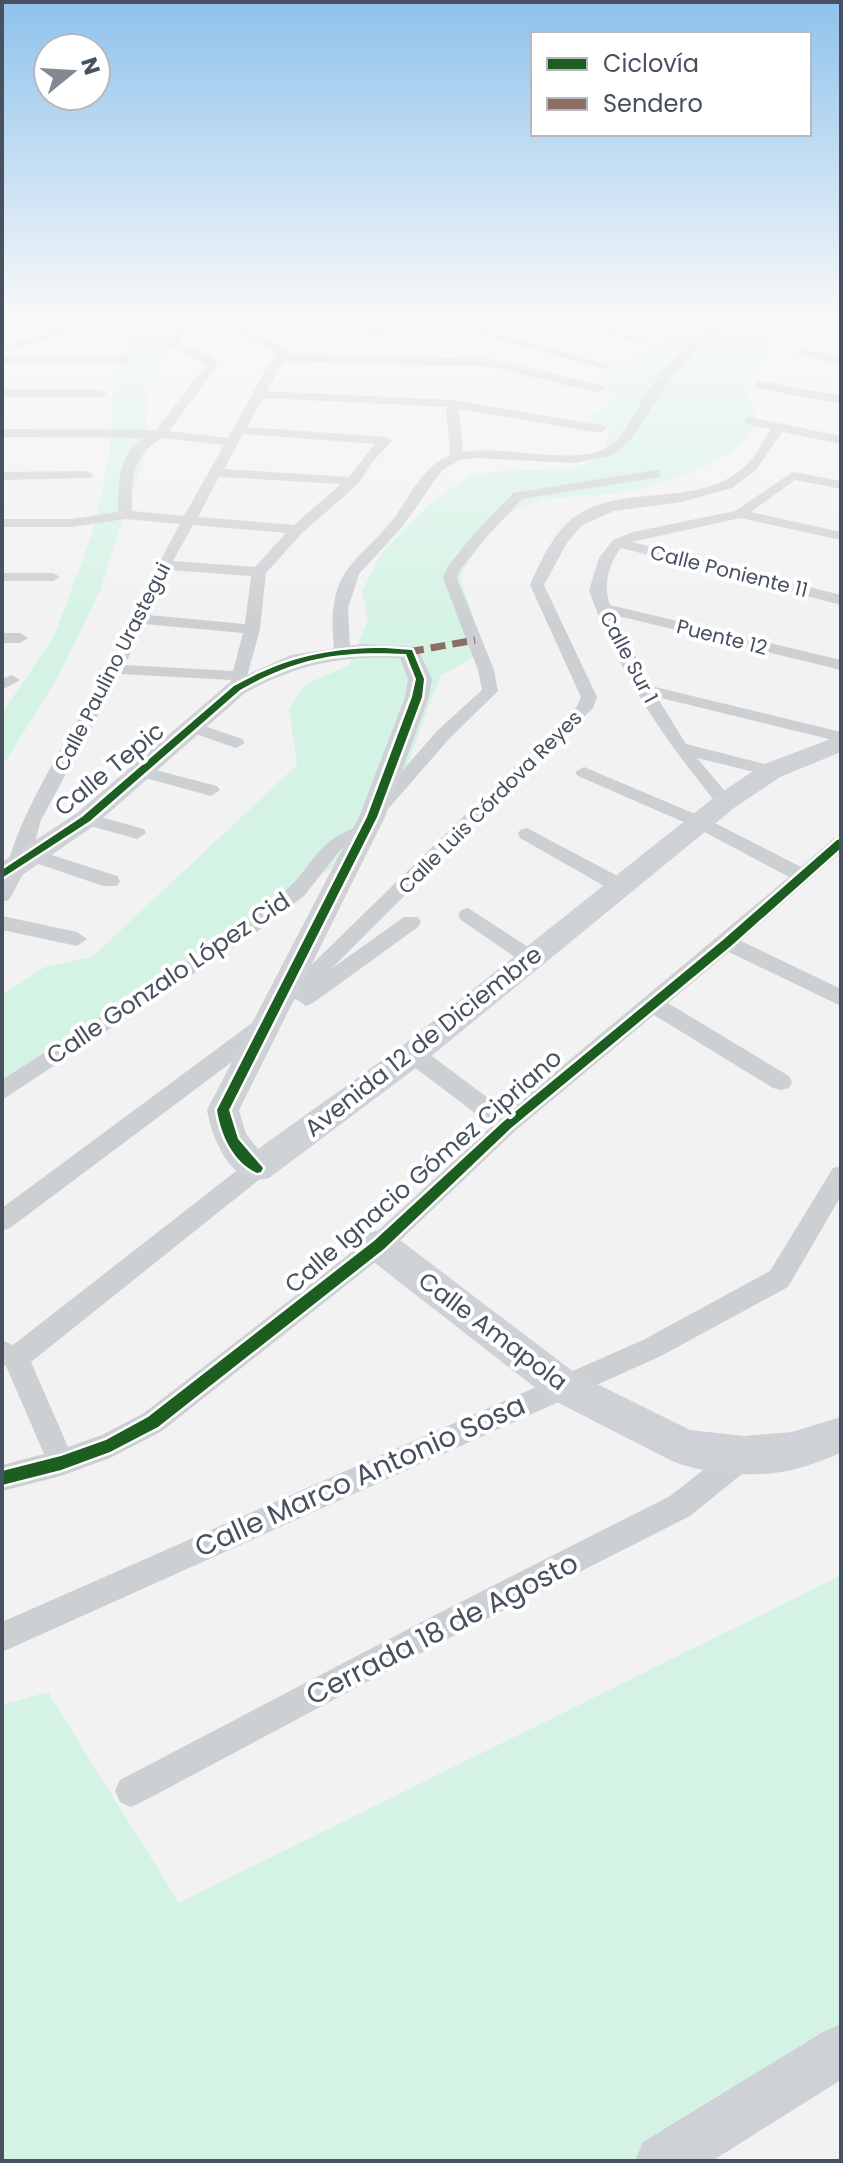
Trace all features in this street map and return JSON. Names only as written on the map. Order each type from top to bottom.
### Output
[{"type":"street","points":[[125,515],[125,485],[132,456],[143,444],[160,434],[170,421]]},
{"type":"street","name":"Calle Paulino Urastegui","points":[[2,895],[18,865],[32,820],[115,669],[164,565],[244,421]]},
{"type":"street","points":[[454,421],[457,457]]},
{"type":"street","points":[[552,421],[600,429]]},
{"type":"street","points":[[349,650],[341,605],[353,573],[383,536],[397,525],[426,480],[444,462],[457,457],[500,453],[598,457],[611,451],[630,434],[637,421]]},
{"type":"street","points":[[749,421],[841,440]]},
{"type":"street","name":"Calle Luis Córdova Reyes","points":[[280,1011],[585,708],[589,697],[537,585],[574,525],[599,511],[709,493],[731,484],[748,472],[778,428]]},
{"type":"street","points":[[2,433],[386,441],[369,457],[353,481],[297,530],[259,572],[252,629],[238,682],[115,669]]},
{"type":"street","points":[[216,473],[353,481]]},
{"type":"street","name":"Calle Gonzalo López Cid","points":[[2,1091],[290,899],[326,850],[369,824],[443,735],[490,691],[483,660],[450,578],[453,569],[518,496],[655,474]]},
{"type":"street","points":[[2,476],[86,475]]},
{"type":"street","points":[[740,514],[793,476],[841,485]]},
{"type":"street","points":[[618,543],[644,533],[740,514],[841,536]]},
{"type":"street","points":[[2,523],[71,523],[125,515],[297,530]]},
{"type":"street","name":"Calle Poniente 11","points":[[618,543],[841,600]]},
{"type":"street","name":"Calle Sur 1","points":[[618,543],[606,558],[597,590],[603,608],[644,689],[680,748],[725,802]]},
{"type":"street","points":[[164,565],[259,572]]},
{"type":"street","points":[[2,577],[53,577]]},
{"type":"street","name":"Puente 12","points":[[603,608],[841,665]]},
{"type":"street","points":[[139,619],[252,629]]},
{"type":"street","points":[[2,638],[20,638]]},
{"type":"street","name":"Calle Tepic","points":[[18,865],[86,819],[144,772],[238,682],[278,664],[349,650],[409,652],[420,679],[417,697],[369,824]]},
{"type":"street","points":[[644,689],[841,737]]},
{"type":"street","points":[[193,727],[236,743]]},
{"type":"street","name":"Avenida 12 de Diciembre","points":[[9,1355],[413,1054],[725,802],[771,771],[841,743]]},
{"type":"street","points":[[680,748],[771,771]]},
{"type":"street","points":[[144,772],[211,790]]},
{"type":"street","points":[[584,772],[701,823],[802,876]]},
{"type":"street","points":[[86,819],[137,833]]},
{"type":"street","points":[[257,1168],[239,1153],[226,1132],[223,1110],[280,1011],[369,824]]},
{"type":"street","points":[[527,834],[620,886]]},
{"type":"street","name":"Calle Ignacio Gómez Cipriano","points":[[2,1478],[61,1463],[110,1445],[153,1422],[379,1245],[507,1125],[727,943],[841,842]]},
{"type":"street","points":[[18,865],[110,881]]},
{"type":"street","points":[[468,915],[532,959]]},
{"type":"street","points":[[2,1221],[280,1011],[411,922]]},
{"type":"street","points":[[2,923],[77,939]]},
{"type":"street","points":[[727,943],[841,998]]},
{"type":"street","points":[[653,1004],[781,1082]]},
{"type":"street","points":[[413,1054],[507,1125]]},
{"type":"street","name":"Calle Marco Antonio Sosa","points":[[2,1637],[561,1385],[652,1348],[779,1279],[841,1175]]},
{"type":"street","name":"Calle Amapola","points":[[379,1245],[561,1385],[686,1448],[744,1455],[792,1451],[841,1435]]},
{"type":"street","points":[[9,1355],[61,1463]]},
{"type":"street","name":"Cerrada 18 de Agosto","points":[[131,1791],[447,1624],[680,1506],[744,1455]]},
{"type":"street","points":[[662,2161],[838,2058]]},
{"type":"green space","points":[[111,421],[146,421],[146,451],[99,593],[57,679],[2,767],[2,713],[55,635],[94,528],[109,455]]},
{"type":"green space","points":[[586,421],[756,421],[746,441],[714,462],[689,473],[623,492],[545,500],[520,508],[502,520],[460,576],[478,634],[478,655],[440,676],[394,801],[343,860],[2,1088],[2,995],[45,967],[92,957],[297,765],[289,709],[304,685],[349,665],[368,620],[362,591],[383,551],[436,498],[473,475],[498,471],[568,469],[590,462],[605,449],[610,431],[582,424]]},
{"type":"green space","points":[[841,1575],[841,2059],[650,2161],[2,2161],[2,1705],[48,1692],[179,1903]]},
{"type":"marked path","points":[[409,652],[475,640]]},
{"type":"cycle path","points":[[2,875],[86,819],[237,688],[279,666],[300,659],[362,650],[409,652],[420,679],[417,697],[372,817],[223,1110],[234,1142],[257,1168]]},
{"type":"cycle path","points":[[2,1478],[61,1463],[110,1445],[153,1422],[379,1245],[507,1125],[727,943],[841,842]]}]
